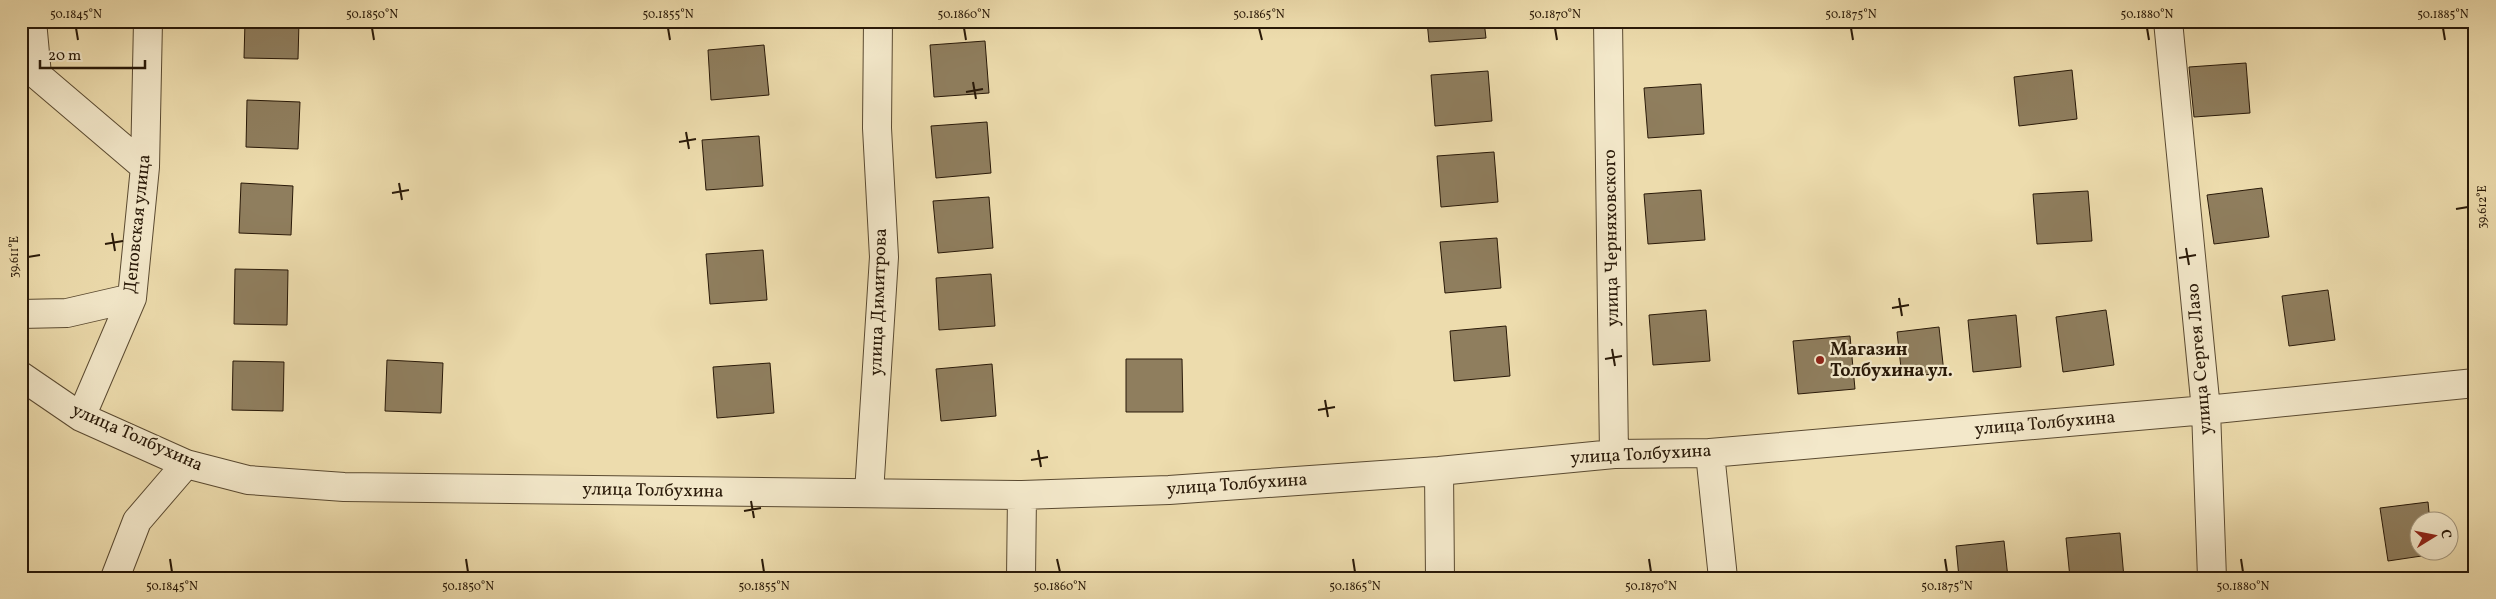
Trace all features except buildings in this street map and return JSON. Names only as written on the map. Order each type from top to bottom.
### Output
[{"type":"street","points":[[32,21],[37,75],[145,167]]},
{"type":"street","name":"Деповская улица","points":[[81,417],[132,298],[145,167],[148,21]]},
{"type":"street","name":"улица Димитрова","points":[[869,493],[884,258],[876,128],[878,21]]},
{"type":"street","name":"улица Черняховского","points":[[1608,21],[1614,454]]},
{"type":"street","name":"улица Сергея Лазо","points":[[2168,21],[2206,410],[2212,578]]},
{"type":"street","points":[[21,314],[67,313],[132,298]]},
{"type":"street","name":"улица Толбухина","points":[[21,376],[81,417],[186,464],[248,480],[344,487],[1022,495],[1169,490],[1439,471],[1614,454],[1710,453],[2206,410],[2475,383]]},
{"type":"street","points":[[1710,453],[1724,578]]},
{"type":"street","points":[[115,578],[136,521],[186,464]]},
{"type":"street","points":[[1439,471],[1440,578]]},
{"type":"street","points":[[1021,578],[1022,495]]},
{"type":"place","name":"Магазин Толбухина ул.","points":[[1820,360]]}]
